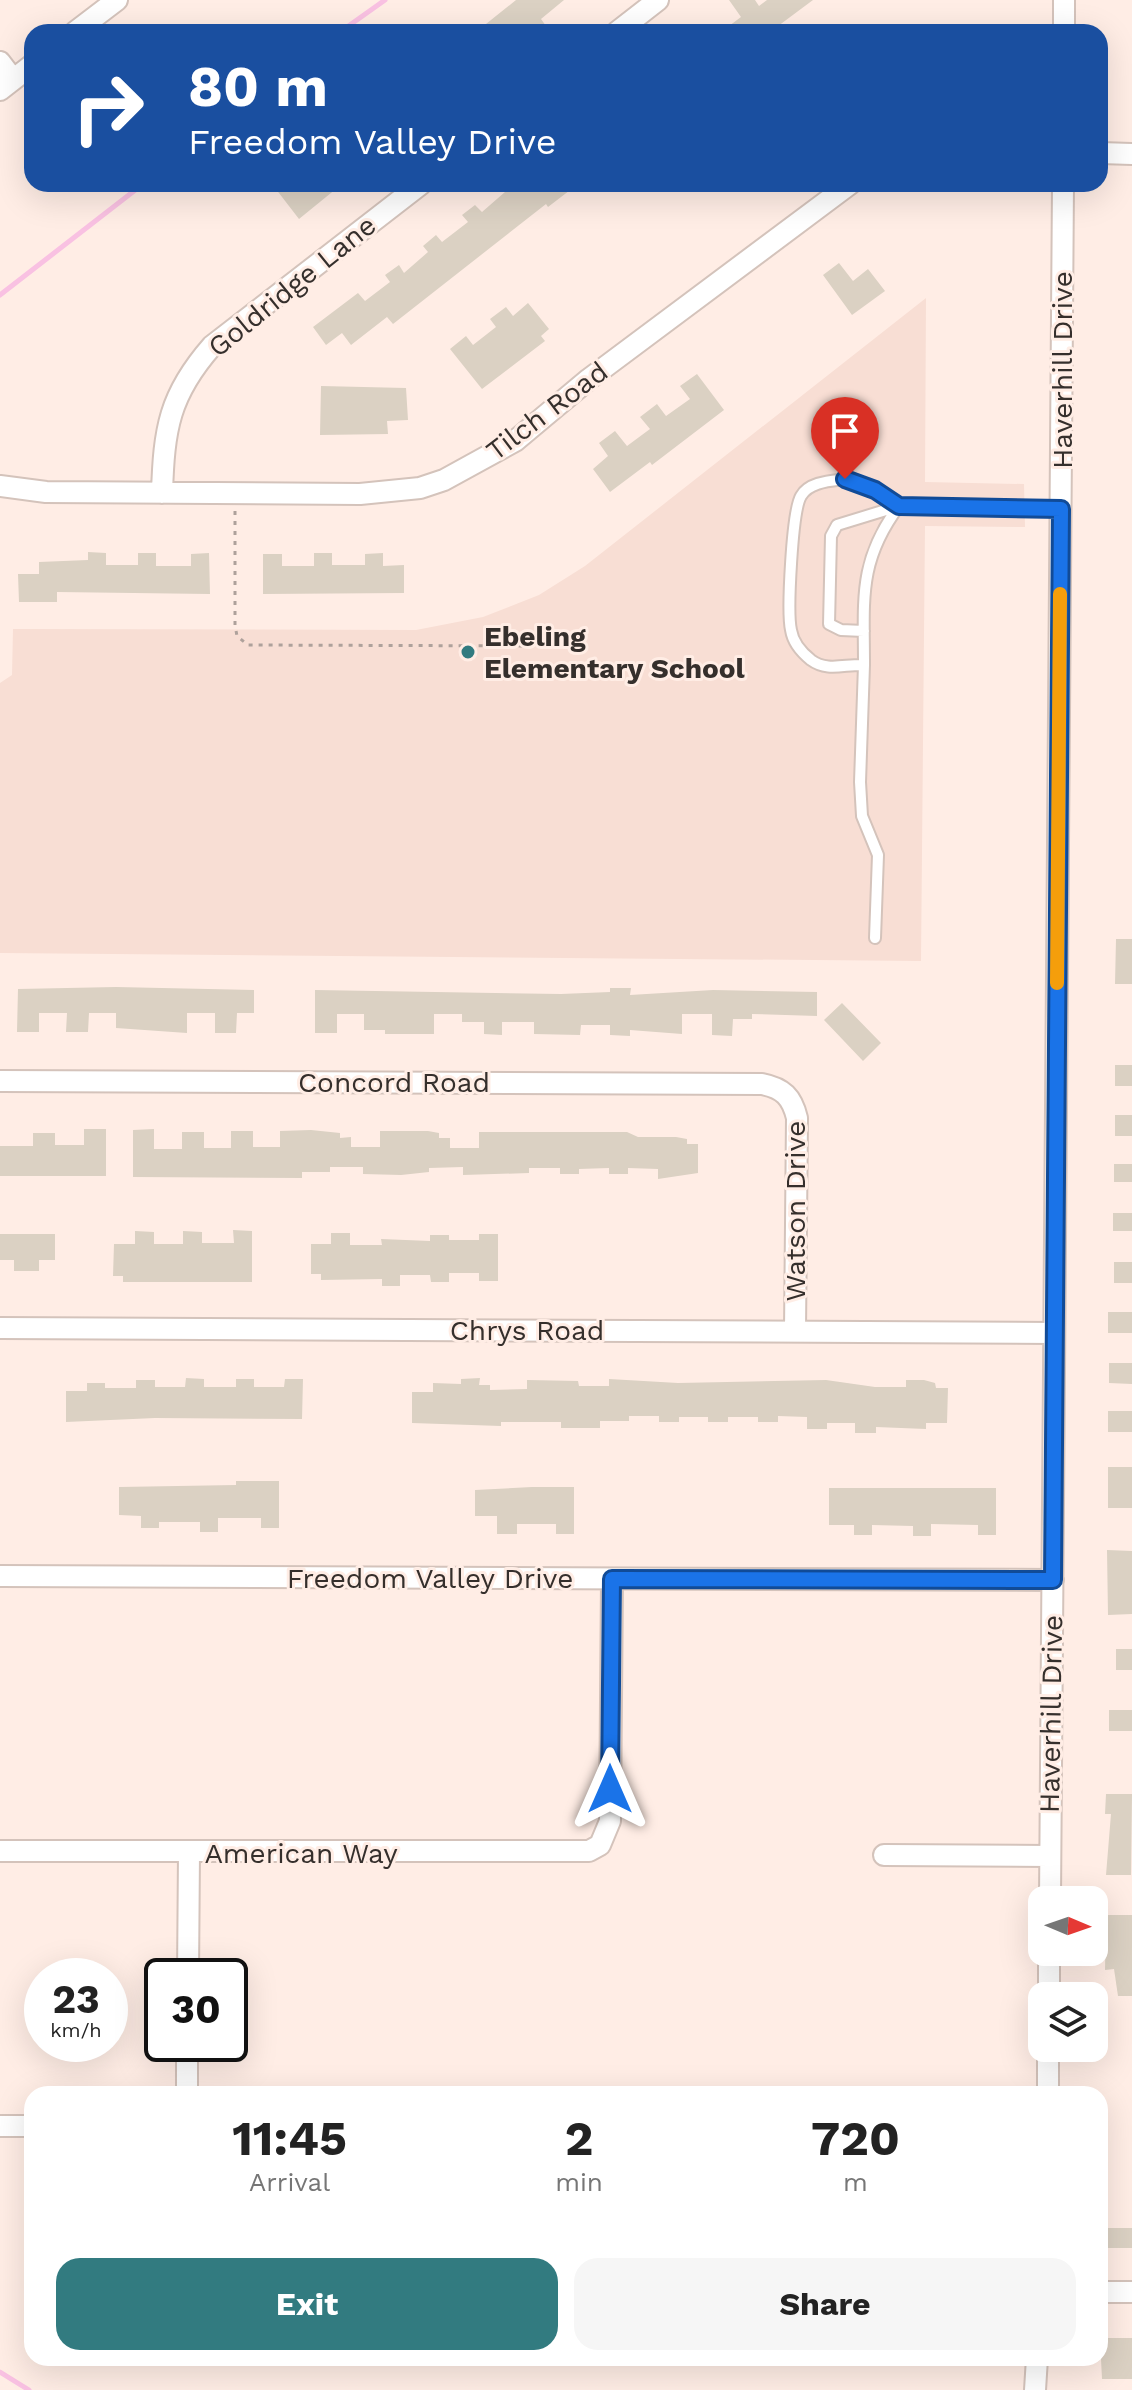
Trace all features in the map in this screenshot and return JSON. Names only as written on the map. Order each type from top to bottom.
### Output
[{"type":"street","points":[[86,24],[117,0]]},
{"type":"street","points":[[627,24],[658,0]]},
{"type":"street","points":[[1064,0],[1064,24]]},
{"type":"street","points":[[0,62],[7,84],[24,71]]},
{"type":"street","points":[[1108,153],[1132,154]]},
{"type":"street","name":"Goldridge Lane","points":[[162,493],[165,434],[170,410],[193,367],[212,346],[411,192]]},
{"type":"street","name":"Tilch Road","points":[[0,486],[46,492],[360,494],[420,488],[444,480],[515,441],[589,379],[839,192]]},
{"type":"street","name":"Haverhill Drive","points":[[1050,1886],[1063,192]]},
{"type":"street","name":"Concord Road","points":[[0,1081],[762,1084],[786,1093]]},
{"type":"street","name":"Watson Drive","points":[[786,1093],[797,1118],[795,1331]]},
{"type":"street","name":"Chrys Road","points":[[0,1328],[1054,1333]]},
{"type":"street","name":"Freedom Valley Drive","points":[[0,1576],[1053,1580]]},
{"type":"street","name":"American Way","points":[[0,1851],[576,1854],[600,1845],[610,1821],[612,1579]]},
{"type":"street","points":[[188,1958],[189,1852]]},
{"type":"street","points":[[884,1855],[1050,1856]]},
{"type":"street","points":[[187,2062],[187,2086]]},
{"type":"street","points":[[1048,2062],[1048,2086]]},
{"type":"street","points":[[0,2126],[24,2126]]},
{"type":"street","points":[[1108,2292],[1132,2292]]},
{"type":"street","points":[[1035,2390],[1036,2366]]},
{"type":"lane","points":[[864,665],[834,668],[814,662],[797,648],[790,630],[794,517],[801,495],[812,486],[845,479],[875,490],[899,506]]},
{"type":"lane","points":[[864,631],[841,630],[829,624],[831,536],[837,525],[899,506],[1061,509]]},
{"type":"lane","points":[[875,938],[878,855],[862,816],[860,782],[867,564],[879,532],[899,506]]},
{"type":"path","points":[[235,508],[235,625],[237,636],[248,645],[546,646]]},
{"type":"shaded area","name":"Ebeling Elementary School","points":[[926,298],[925,482],[1024,484],[1025,527],[925,526],[921,961],[0,953],[0,683],[12,675],[13,629],[416,630],[483,617],[539,595],[585,566]]},
{"type":"building","points":[[516,0],[564,0],[541,19],[545,24],[486,24]]},
{"type":"building","points":[[729,0],[755,0],[759,6],[767,0],[813,0],[781,24],[732,24],[741,17]]},
{"type":"building","points":[[278,192],[332,192],[299,219]]},
{"type":"building","points":[[505,192],[568,192],[548,207],[546,204],[393,324],[387,317],[351,345],[342,333],[326,345],[313,327],[358,293],[365,301],[390,282],[385,275],[399,265],[404,273],[428,252],[423,246],[436,235],[442,242],[468,222],[462,215],[475,205],[482,212]]},
{"type":"building","points":[[839,263],[853,281],[868,269],[885,291],[852,315],[823,275]]},
{"type":"building","points":[[528,303],[549,329],[541,336],[545,341],[482,389],[450,349],[466,336],[473,345],[496,327],[490,319],[506,307],[513,316]]},
{"type":"building","points":[[697,374],[724,410],[652,465],[650,462],[610,492],[593,469],[608,456],[599,443],[615,431],[627,446],[650,429],[640,417],[657,404],[666,416],[690,399],[680,386]]},
{"type":"building","points":[[321,386],[406,388],[408,420],[387,421],[388,434],[320,435]]},
{"type":"building","points":[[88,552],[106,553],[106,565],[138,565],[138,553],[156,553],[156,566],[191,566],[191,554],[209,553],[210,594],[57,592],[57,602],[19,602],[18,574],[39,574],[39,562],[88,560]]},
{"type":"building","points":[[314,553],[332,553],[332,565],[365,565],[365,554],[383,553],[383,566],[404,565],[404,593],[263,594],[263,554],[282,554],[282,566],[314,566]]},
{"type":"building","points":[[1116,939],[1132,939],[1132,984],[1115,984]]},
{"type":"building","points":[[116,987],[254,990],[254,1013],[237,1013],[236,1033],[215,1033],[215,1013],[187,1013],[187,1033],[116,1028],[116,1013],[89,1013],[88,1032],[66,1032],[67,1013],[39,1013],[39,1032],[17,1032],[18,989]]},
{"type":"building","points":[[610,988],[631,988],[630,995],[713,990],[817,992],[817,1016],[752,1014],[752,1019],[733,1019],[732,1036],[712,1035],[712,1014],[682,1014],[682,1034],[630,1030],[630,1036],[610,1035],[610,1025],[581,1025],[580,1035],[534,1034],[534,1022],[502,1022],[502,1035],[484,1034],[484,1022],[462,1022],[462,1014],[434,1014],[434,1034],[385,1034],[385,1030],[364,1030],[364,1014],[337,1014],[337,1033],[315,1033],[315,990],[561,994],[610,992]]},
{"type":"building","points":[[842,1003],[881,1043],[863,1061],[824,1020]]},
{"type":"building","points":[[1115,1065],[1132,1065],[1132,1086],[1115,1086]]},
{"type":"building","points":[[1115,1115],[1132,1115],[1132,1136],[1115,1136]]},
{"type":"building","points":[[84,1129],[106,1129],[106,1176],[0,1176],[0,1146],[33,1146],[33,1133],[55,1133],[55,1145],[84,1145]]},
{"type":"building","points":[[154,1129],[154,1149],[182,1149],[182,1132],[204,1132],[204,1148],[231,1148],[231,1131],[253,1131],[253,1147],[280,1147],[280,1131],[311,1130],[340,1133],[340,1138],[351,1137],[351,1147],[380,1147],[380,1131],[428,1131],[439,1133],[439,1138],[450,1138],[450,1148],[479,1148],[479,1132],[627,1132],[638,1137],[676,1137],[687,1139],[687,1144],[698,1144],[698,1173],[658,1179],[658,1169],[628,1168],[628,1174],[609,1174],[609,1168],[579,1169],[579,1174],[560,1174],[560,1168],[529,1168],[529,1173],[463,1175],[463,1167],[429,1168],[429,1172],[401,1175],[363,1174],[363,1167],[330,1167],[330,1172],[302,1172],[302,1178],[133,1177],[133,1130]]},
{"type":"building","points":[[1114,1164],[1132,1164],[1132,1182],[1114,1182]]},
{"type":"building","points":[[1113,1213],[1132,1213],[1132,1231],[1113,1231]]},
{"type":"building","points":[[233,1230],[252,1231],[252,1282],[123,1282],[123,1276],[113,1276],[114,1244],[135,1244],[135,1231],[154,1232],[154,1244],[183,1244],[183,1231],[202,1232],[202,1243],[234,1243]]},
{"type":"building","points":[[331,1233],[350,1233],[350,1245],[382,1245],[381,1239],[430,1241],[430,1235],[449,1235],[449,1240],[479,1240],[479,1234],[498,1234],[498,1281],[479,1281],[479,1273],[449,1273],[449,1282],[431,1282],[430,1275],[400,1275],[400,1286],[382,1286],[382,1279],[321,1280],[321,1274],[311,1274],[311,1244],[331,1244]]},
{"type":"building","points":[[0,1234],[55,1234],[55,1260],[39,1260],[39,1271],[14,1271],[14,1260],[0,1260]]},
{"type":"building","points":[[1114,1262],[1132,1262],[1132,1283],[1114,1283]]},
{"type":"building","points":[[1108,1312],[1132,1312],[1132,1333],[1108,1333]]},
{"type":"building","points":[[1109,1363],[1132,1363],[1132,1384],[1109,1383]]},
{"type":"building","points":[[186,1378],[204,1379],[204,1387],[236,1387],[236,1379],[254,1379],[254,1387],[284,1387],[285,1379],[303,1379],[302,1419],[155,1418],[66,1422],[66,1391],[87,1391],[87,1383],[105,1383],[105,1388],[136,1388],[136,1380],[155,1380],[155,1387],[185,1387]]},
{"type":"building","points":[[480,1378],[479,1385],[490,1385],[490,1390],[527,1389],[527,1380],[578,1381],[579,1386],[609,1386],[609,1379],[678,1383],[826,1380],[875,1387],[906,1387],[906,1380],[924,1380],[935,1383],[936,1388],[948,1388],[947,1423],[926,1423],[926,1429],[876,1427],[876,1433],[855,1433],[855,1423],[827,1423],[827,1429],[807,1429],[807,1417],[778,1416],[778,1422],[758,1422],[758,1417],[728,1417],[728,1422],[708,1422],[708,1417],[679,1417],[679,1422],[659,1422],[659,1416],[629,1416],[629,1421],[600,1421],[600,1428],[561,1428],[561,1422],[501,1422],[501,1426],[412,1423],[412,1392],[433,1392],[433,1383],[461,1384],[461,1379]]},
{"type":"building","points":[[1108,1411],[1132,1411],[1132,1432],[1108,1432]]},
{"type":"building","points":[[1108,1467],[1132,1467],[1132,1508],[1108,1508]]},
{"type":"building","points":[[236,1481],[279,1481],[279,1528],[261,1528],[261,1518],[218,1518],[218,1532],[200,1532],[200,1522],[159,1522],[159,1528],[141,1528],[141,1516],[119,1515],[119,1487],[236,1485]]},
{"type":"building","points":[[574,1487],[574,1534],[556,1534],[556,1524],[517,1524],[517,1534],[497,1534],[497,1516],[475,1516],[475,1490]]},
{"type":"building","points":[[829,1488],[996,1488],[996,1535],[978,1535],[978,1525],[931,1524],[931,1536],[913,1536],[913,1526],[872,1525],[872,1535],[854,1535],[854,1525],[829,1525]]},
{"type":"building","points":[[1107,1550],[1132,1551],[1132,1614],[1108,1615]]},
{"type":"building","points":[[1116,1649],[1132,1649],[1132,1670],[1116,1670]]},
{"type":"building","points":[[1109,1710],[1132,1710],[1132,1731],[1109,1731]]},
{"type":"building","points":[[1106,1794],[1132,1794],[1131,1875],[1106,1875],[1111,1814],[1105,1814]]},
{"type":"building","points":[[1108,1915],[1132,1915],[1132,1996],[1118,1996],[1114,1969],[1105,1970],[1108,1966]]},
{"type":"building","points":[[1108,2228],[1132,2228],[1132,2248],[1108,2248]]},
{"type":"building","points":[[1108,2338],[1132,2338],[1132,2379],[1102,2379],[1101,2366],[1108,2366]]},
{"type":"waterway","points":[[351,24],[385,0]]},
{"type":"waterway","points":[[0,295],[133,192]]},
{"type":"waterway","points":[[0,2372],[29,2390]]},
{"type":"slow traffic","points":[[1057,983],[1060,594]]},
{"type":"place","name":"Ebeling Elementary School","points":[[468,652]]},
{"type":"route","points":[[610,1789],[612,1579],[1053,1580],[1061,509],[899,506],[875,490],[845,479]]}]
